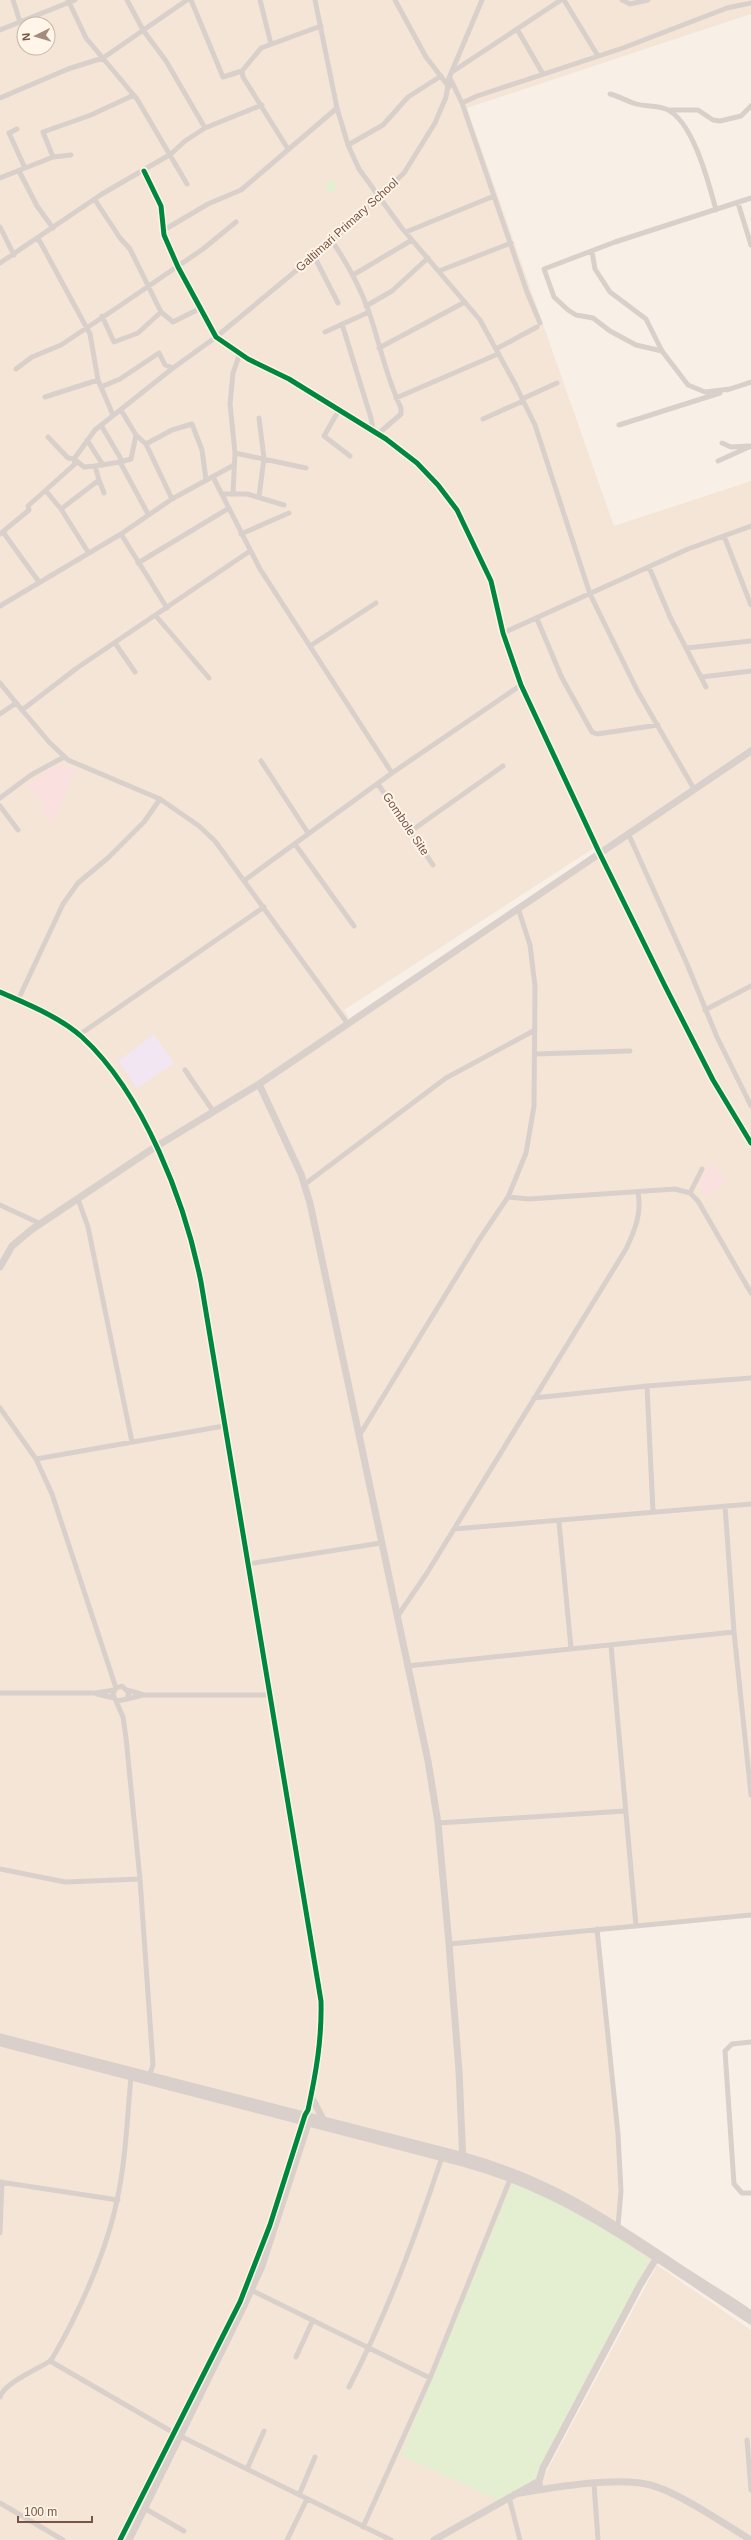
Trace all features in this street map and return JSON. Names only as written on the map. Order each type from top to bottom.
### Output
[{"type":"street","points":[[13,0],[18,16]]},
{"type":"street","points":[[34,16],[68,1],[75,0]]},
{"type":"street","points":[[127,0],[143,30],[166,61],[205,128]]},
{"type":"street","points":[[0,98],[68,69],[103,58],[186,0]]},
{"type":"street","points":[[191,0],[223,77],[242,71],[258,50],[321,26]]},
{"type":"street","points":[[260,0],[271,44]]},
{"type":"street","points":[[315,0],[337,108],[348,146],[358,169],[412,240],[480,320],[535,425],[590,594],[637,690],[694,789]]},
{"type":"street","points":[[395,0],[426,57],[449,87]]},
{"type":"street","name":"Galtimari Primary School","points":[[46,491],[75,464],[74,459],[87,440],[101,425],[173,368],[216,338],[332,241],[404,173],[423,146],[435,123],[449,87],[451,75],[482,0]]},
{"type":"street","points":[[396,398],[497,352],[539,325],[451,75],[562,0],[598,56]]},
{"type":"street","points":[[622,0],[630,4],[648,0]]},
{"type":"street","points":[[68,1],[86,38],[134,95],[171,154],[187,184]]},
{"type":"street","points":[[462,103],[598,56],[727,8],[751,3]]},
{"type":"street","points":[[0,30],[16,24]]},
{"type":"street","points":[[517,29],[543,74]]},
{"type":"street","points":[[242,71],[243,77],[288,149]]},
{"type":"street","points":[[348,146],[383,125],[408,97],[441,76]]},
{"type":"street","points":[[610,94],[633,103],[669,110],[698,110],[713,120],[720,121],[741,116],[751,106]]},
{"type":"street","points":[[53,157],[43,132],[91,115],[134,95]]},
{"type":"street","points":[[0,264],[14,255],[24,245],[38,238],[102,194],[171,154],[185,141],[205,128],[262,106]]},
{"type":"street","points":[[164,230],[208,204],[241,190],[337,108]]},
{"type":"street","points":[[669,110],[679,119],[692,141],[703,167],[716,210]]},
{"type":"street","points":[[17,129],[9,133],[25,168]]},
{"type":"street","points":[[0,178],[53,157],[71,155]]},
{"type":"street","points":[[18,171],[37,206],[53,228]]},
{"type":"street","points":[[144,171],[161,206],[164,230],[178,267],[216,338],[240,353],[289,379],[373,430],[417,463],[438,485],[457,510],[491,581],[503,633],[521,686],[599,852],[713,1080],[751,1143]]},
{"type":"street","points":[[406,232],[494,196]]},
{"type":"street","points":[[662,352],[636,345],[610,331],[593,318],[576,315],[554,297],[544,269],[592,251],[751,198]]},
{"type":"street","points":[[95,200],[120,238],[130,248],[147,286],[161,312],[173,322],[200,308]]},
{"type":"street","points":[[738,203],[751,245]]},
{"type":"street","points":[[16,369],[32,357],[61,345],[147,286],[178,267],[236,222]]},
{"type":"street","points":[[0,227],[14,255]]},
{"type":"street","points":[[38,238],[86,327],[91,339],[98,380],[113,415]]},
{"type":"street","points":[[353,275],[412,240]]},
{"type":"street","points":[[332,241],[353,275],[369,312],[379,348],[401,414],[378,434]]},
{"type":"street","points":[[439,271],[511,243]]},
{"type":"street","points":[[592,251],[595,269],[610,292],[646,319],[662,352],[688,385],[705,392],[730,389]]},
{"type":"street","points":[[314,256],[338,303]]},
{"type":"street","points":[[366,306],[392,291],[428,258]]},
{"type":"street","points":[[379,348],[465,302]]},
{"type":"street","points":[[102,316],[114,342],[138,333],[161,312]]},
{"type":"street","points":[[325,332],[369,312]]},
{"type":"street","points":[[342,324],[371,418],[373,430]]},
{"type":"street","points":[[101,387],[120,379],[159,353],[165,365],[173,368]]},
{"type":"street","points":[[233,493],[235,453],[230,404],[233,373],[240,353]]},
{"type":"street","points":[[45,397],[98,380]]},
{"type":"street","points":[[619,425],[751,382]]},
{"type":"street","points":[[483,419],[556,383]]},
{"type":"street","points":[[121,410],[136,435],[146,444],[172,499]]},
{"type":"street","points":[[339,410],[324,436],[350,456]]},
{"type":"street","points":[[258,418],[264,458],[259,497]]},
{"type":"street","points":[[146,444],[172,430],[192,424],[202,450],[206,480]]},
{"type":"street","points":[[101,425],[122,459],[120,462],[148,514]]},
{"type":"street","points":[[48,437],[68,458],[74,459],[84,467],[103,465],[131,459],[136,435]]},
{"type":"street","points":[[87,440],[103,465]]},
{"type":"street","points":[[722,443],[731,446],[751,446]]},
{"type":"street","points":[[718,461],[751,446]]},
{"type":"street","points":[[235,453],[306,468]]},
{"type":"street","points":[[95,466],[104,493]]},
{"type":"street","points":[[0,606],[88,552],[121,534],[148,514],[172,499],[234,466]]},
{"type":"street","points":[[213,477],[250,550],[392,773]]},
{"type":"street","points":[[61,509],[99,480]]},
{"type":"street","points":[[39,582],[2,533],[24,516],[29,510],[28,506],[46,491],[61,509],[88,552]]},
{"type":"street","points":[[222,494],[233,493],[259,497],[284,505]]},
{"type":"street","points":[[138,563],[229,508]]},
{"type":"street","points":[[241,534],[289,513]]},
{"type":"street","points":[[503,633],[688,549],[751,526]]},
{"type":"street","points":[[121,534],[167,608]]},
{"type":"street","points":[[724,536],[751,605]]},
{"type":"street","points":[[22,710],[115,643],[250,550]]},
{"type":"street","points":[[649,567],[706,687]]},
{"type":"street","points":[[310,646],[376,603]]},
{"type":"street","points":[[156,616],[209,678]]},
{"type":"street","points":[[536,619],[562,678],[592,732],[597,734],[658,725]]},
{"type":"street","points":[[687,648],[751,641]]},
{"type":"street","points":[[115,643],[135,672]]},
{"type":"street","points":[[702,677],[751,671]]},
{"type":"street","points":[[0,683],[64,757],[160,800],[199,826],[215,841],[245,880],[348,1024]]},
{"type":"street","points":[[245,880],[392,773],[521,686]]},
{"type":"street","points":[[0,714],[16,703]]},
{"type":"street","points":[[0,1267],[12,1246],[41,1224],[154,1148],[258,1084],[599,852],[751,751]]},
{"type":"street","points":[[0,798],[31,775],[64,757]]},
{"type":"street","points":[[261,761],[308,833]]},
{"type":"street","points":[[411,831],[504,766]]},
{"type":"street","name":"Gombole Site","points":[[378,784],[434,865]]},
{"type":"street","points":[[18,1000],[63,904],[78,883],[109,857],[144,822],[160,800]]},
{"type":"street","points":[[0,806],[18,830]]},
{"type":"street","points":[[628,833],[741,1088],[751,1106]]},
{"type":"street","points":[[295,844],[354,926]]},
{"type":"street","points":[[79,1035],[264,907]]},
{"type":"street","points":[[360,1436],[479,1240],[508,1197],[526,1153],[534,1106],[535,986],[530,945],[518,908]]},
{"type":"street","points":[[706,1010],[751,986]]},
{"type":"street","points":[[0,992],[52,1017],[79,1035],[95,1051],[117,1078],[176,1190],[193,1245],[271,1695],[321,2001],[322,2030],[320,2056],[307,2117],[248,2289],[128,2540]]},
{"type":"street","points":[[305,1184],[446,1078],[535,1030]]},
{"type":"street","points":[[535,1054],[630,1051]]},
{"type":"street","points":[[185,1070],[213,1111]]},
{"type":"street","points":[[258,1084],[278,1121],[305,1184],[320,1244],[428,1761],[438,1823],[449,1944],[463,2159]]},
{"type":"street","points":[[690,1193],[702,1169]]},
{"type":"street","points":[[508,1197],[530,1199],[675,1189],[690,1193],[698,1201],[751,1293]]},
{"type":"street","points":[[397,1618],[454,1529],[626,1249],[636,1226],[640,1204],[638,1192]]},
{"type":"street","points":[[78,1199],[88,1227],[132,1442]]},
{"type":"street","points":[[0,1205],[41,1224]]},
{"type":"street","points":[[534,1398],[647,1386],[751,1378]]},
{"type":"street","points":[[647,1386],[653,1512]]},
{"type":"street","points":[[0,1408],[36,1459],[52,1494],[112,1672],[116,1700],[123,1717]]},
{"type":"street","points":[[36,1459],[224,1426]]},
{"type":"street","points":[[454,1529],[559,1522],[751,1504]]},
{"type":"street","points":[[725,1506],[734,1632],[751,1795]]},
{"type":"street","points":[[559,1522],[571,1648]]},
{"type":"street","points":[[248,1564],[382,1543]]},
{"type":"street","points":[[407,1666],[734,1632]]},
{"type":"street","points":[[610,1645],[636,1926]]},
{"type":"street","points":[[112,1672],[122,1686],[128,1690],[144,1694],[271,1695]]},
{"type":"street","points":[[0,1693],[96,1693],[122,1686]]},
{"type":"street","points":[[128,1690],[123,1717],[140,1879],[153,2065],[149,2076]]},
{"type":"street","points":[[96,1693],[116,1700],[126,1700],[144,1694]]},
{"type":"street","points":[[438,1823],[625,1811]]},
{"type":"street","points":[[0,1869],[65,1882],[140,1879]]},
{"type":"street","points":[[449,1944],[751,1915]]},
{"type":"street","points":[[596,1929],[618,2134],[621,2191],[618,2226]]},
{"type":"street","points":[[0,2037],[307,2117],[442,2157],[463,2159],[549,2193],[658,2256],[751,2314]]},
{"type":"street","points":[[751,2042],[732,2044],[725,2052],[734,2184],[742,2193],[751,2193]]},
{"type":"street","points":[[0,2043],[131,2077],[307,2117],[323,2119],[532,2178],[573,2198],[618,2226],[751,2321]]},
{"type":"street","points":[[0,2393],[14,2382],[50,2361],[62,2342],[93,2273],[111,2226],[118,2200],[131,2077]]},
{"type":"street","points":[[311,2095],[316,2108],[323,2119]]},
{"type":"street","points":[[349,2387],[370,2347],[425,2207],[442,2157]]},
{"type":"street","points":[[363,2527],[430,2378],[511,2177]]},
{"type":"street","points":[[0,2233],[1,2182],[118,2200]]},
{"type":"street","points":[[540,2490],[539,2481],[559,2437],[658,2256]]},
{"type":"street","points":[[248,2289],[370,2347],[430,2378]]},
{"type":"street","points":[[296,2357],[313,2320]]},
{"type":"street","points":[[50,2361],[178,2435],[391,2540]]},
{"type":"street","points":[[247,2469],[264,2431]]},
{"type":"street","points":[[120,2540],[178,2435]]},
{"type":"street","points":[[747,2440],[751,2490]]},
{"type":"street","points":[[299,2495],[315,2457]]},
{"type":"street","points":[[434,2540],[539,2481]]},
{"type":"street","points":[[512,2496],[540,2490],[594,2484],[627,2482],[657,2487],[751,2540]]},
{"type":"street","points":[[594,2484],[598,2540]]},
{"type":"street","points":[[512,2496],[520,2540]]},
{"type":"street","points":[[288,2540],[307,2499]]},
{"type":"street","points":[[0,2503],[63,2540]]},
{"type":"street","points":[[144,2508],[184,2531]]},
{"type":"shaded area","points":[[0,0],[751,0],[751,14],[467,108],[614,526],[751,481],[751,1914],[597,1929],[623,2184],[617,2229],[657,2256],[529,2492],[544,2490],[542,2480],[657,2265],[751,2330],[751,2540],[0,2540]],"holes":[[[594,848],[605,864],[598,857],[347,1023],[345,1020],[349,1017],[344,1010]],[[610,872],[617,882],[669,988]]]},
{"type":"shaded area","points":[[57,765],[77,768],[51,826],[41,812],[45,809],[44,805],[27,786]]},
{"type":"shaded area","points":[[154,1034],[174,1063],[137,1088],[118,1061]]},
{"type":"shaded area","points":[[714,1164],[726,1184],[705,1196],[697,1181],[702,1179],[706,1169]]},
{"type":"green space","points":[[331,180],[335,182],[337,186],[335,190],[331,192],[327,190],[325,186],[327,182]]},
{"type":"green space","points":[[514,2179],[597,2220],[650,2260],[543,2470],[528,2488],[502,2502],[401,2455]]},
{"type":"cycle path","points":[[144,171],[161,206],[164,235],[178,267],[216,337],[248,359],[289,379],[386,439],[417,463],[438,485],[457,510],[491,581],[503,633],[521,685],[599,852],[665,986],[713,1080],[751,1143]]},
{"type":"cycle path","points":[[0,992],[64,1023],[82,1037],[104,1061],[124,1088],[143,1118],[173,1184],[184,1218],[201,1282],[321,2001],[321,2029],[318,2056],[308,2110],[305,2115],[270,2225],[240,2302],[120,2540]]}]
